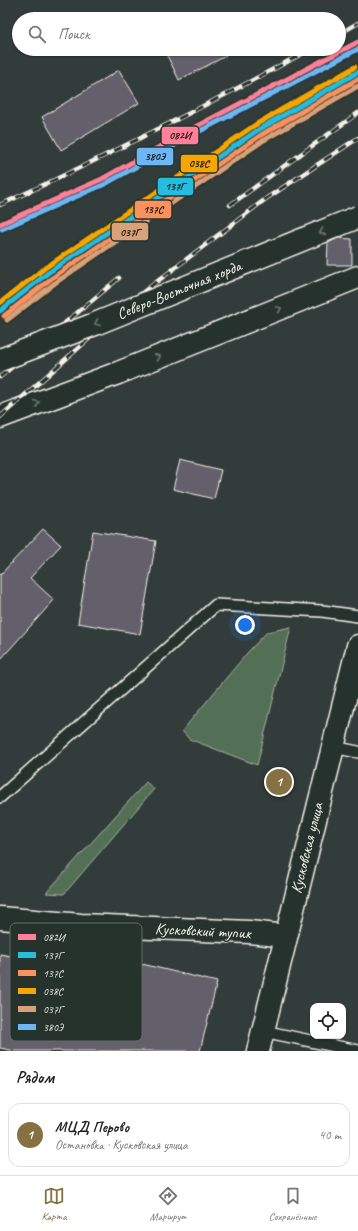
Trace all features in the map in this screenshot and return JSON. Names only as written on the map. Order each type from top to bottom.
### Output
[{"type":"main road","name":"Северо-Восточная хорда","points":[[0,360],[102,321],[358,218]]},
{"type":"main road","points":[[0,417],[125,370],[358,277]]},
{"type":"main road","name":"Кусковская улица","points":[[260,1041],[358,646]]},
{"type":"main road","name":"Кусковский тупик","points":[[0,918],[58,923]]},
{"type":"main road","name":"Кусковский тупик","points":[[142,928],[249,932],[286,936]]},
{"type":"lane","points":[[0,797],[216,606],[322,611],[358,616]]},
{"type":"lane","points":[[333,747],[358,752]]},
{"type":"lane","points":[[260,1041],[358,1051]]},
{"type":"green space","points":[[291,627],[257,765],[189,739],[182,731],[248,652],[267,632]]},
{"type":"green space","points":[[146,782],[154,789],[64,894],[46,893]]},
{"type":"building","points":[[167,56],[226,56],[179,80]]},
{"type":"building","points":[[119,70],[139,103],[61,150],[42,117]]},
{"type":"building","points":[[338,238],[352,239],[352,265],[327,265],[328,243]]},
{"type":"building","points":[[180,460],[221,470],[214,499],[173,489]]},
{"type":"building","points":[[43,529],[61,545],[30,578],[54,600],[0,660],[0,575]]},
{"type":"building","points":[[93,531],[156,541],[140,634],[78,623]]},
{"type":"building","points":[[0,954],[10,956],[10,1041],[142,1041],[142,964],[217,982],[200,1051],[15,1051],[0,1048]]},
{"type":"railway","points":[[346,30],[358,23]]},
{"type":"railway","points":[[0,205],[157,130],[298,56]]},
{"type":"railway","points":[[230,205],[358,113]]},
{"type":"railway","points":[[0,417],[134,299],[267,198],[358,138]]},
{"type":"railway","points":[[0,377],[119,278]]},
{"type":"transit line","name":"082И","points":[[346,48],[358,42]]},
{"type":"transit line","name":"380Э","points":[[346,55],[358,49]]},
{"type":"transit line","name":"082И","points":[[0,224],[102,179],[197,126],[331,56]]},
{"type":"transit line","name":"380Э","points":[[2,229],[105,184],[200,131],[345,56]]},
{"type":"transit line","name":"038С","points":[[0,303],[45,268],[255,125],[355,67]]},
{"type":"transit line","name":"137Г","points":[[0,311],[48,273],[258,130],[358,72]]},
{"type":"transit line","name":"137С","points":[[4,316],[52,278],[261,135],[358,79]]},
{"type":"transit line","name":"037Г","points":[[7,320],[55,283],[264,140],[358,86]]},
{"type":"place","name":"МЦД Перово","points":[[279,782]]}]
